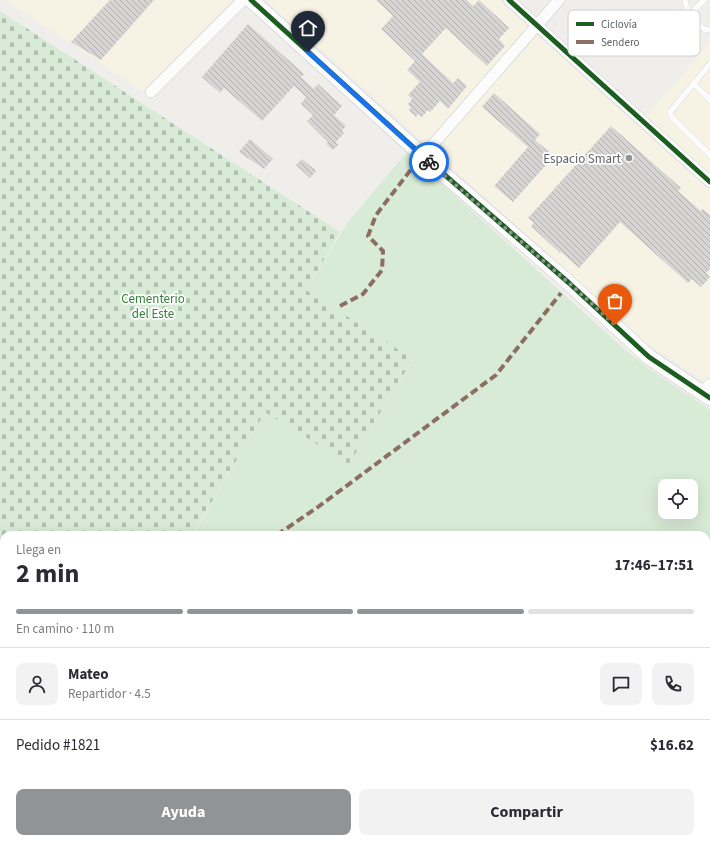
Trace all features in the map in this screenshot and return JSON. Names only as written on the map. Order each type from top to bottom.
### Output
[{"type":"street","points":[[151,92],[243,0]]},
{"type":"street","points":[[251,0],[422,156],[569,283],[650,357],[707,391]]},
{"type":"street","points":[[509,0],[568,53]]},
{"type":"street","points":[[422,156],[558,0]]},
{"type":"street","points":[[571,56],[710,182]]},
{"type":"lane","points":[[685,0],[686,8],[688,10]]},
{"type":"lane","points":[[694,10],[704,0]]},
{"type":"lane","points":[[700,21],[708,29],[710,34]]},
{"type":"lane","points":[[710,64],[670,112],[671,116],[710,155]]},
{"type":"lane","points":[[693,83],[710,100]]},
{"type":"shaded area","points":[[6,0],[233,0],[143,91]]},
{"type":"shaded area","points":[[266,0],[499,0],[638,126],[710,43],[710,384],[649,345]]},
{"type":"green space","name":"Cementerio del Este","points":[[0,11],[340,232],[306,290],[413,359],[349,464],[265,412],[194,531],[0,531]]},
{"type":"green space","points":[[407,152],[624,349],[648,368],[710,410],[710,531],[195,531],[265,412],[349,464],[413,360],[306,290],[348,222]]},
{"type":"building","points":[[110,0],[154,0],[101,60],[71,42]]},
{"type":"building","points":[[376,0],[467,0],[473,6],[479,0],[509,28],[499,39],[505,46],[487,66],[446,28],[422,54],[453,83],[458,78],[467,86],[448,109],[440,101],[430,112],[428,110],[422,117],[418,114],[416,117],[409,110],[411,108],[408,104],[412,99],[408,95],[420,82],[407,70],[415,61],[381,29],[393,16]]},
{"type":"building","points":[[248,24],[304,74],[301,77],[314,89],[318,84],[342,106],[334,115],[346,126],[342,131],[344,133],[336,142],[338,145],[333,150],[326,144],[328,142],[307,121],[313,115],[301,104],[306,97],[294,86],[262,121],[224,88],[220,93],[202,77]]},
{"type":"building","points":[[494,93],[540,134],[535,140],[554,156],[513,202],[494,186],[528,147],[482,107]]},
{"type":"building","points":[[611,126],[681,188],[678,191],[701,211],[703,209],[710,215],[710,269],[706,273],[710,277],[701,287],[692,279],[688,283],[620,222],[579,268],[561,252],[560,253],[531,226],[534,223],[528,218]]},
{"type":"building","points":[[250,139],[273,159],[264,169],[239,152]]},
{"type":"building","points":[[302,159],[316,171],[310,178],[296,165]]},
{"type":"marked path","points":[[340,306],[363,294],[382,270],[383,251],[368,236],[376,215],[416,163]]},
{"type":"marked path","points":[[283,531],[318,507],[496,375],[561,293]]},
{"type":"cycle path","points":[[251,0],[423,156],[569,283],[649,357],[710,398]]},
{"type":"cycle path","points":[[509,0],[568,53]]},
{"type":"cycle path","points":[[571,56],[710,182]]},
{"type":"way so far","points":[[429,162],[569,283],[615,325]]},
{"type":"place","name":"Espacio Smart","points":[[629,158]]},
{"type":"route","points":[[308,52],[429,162]]}]
